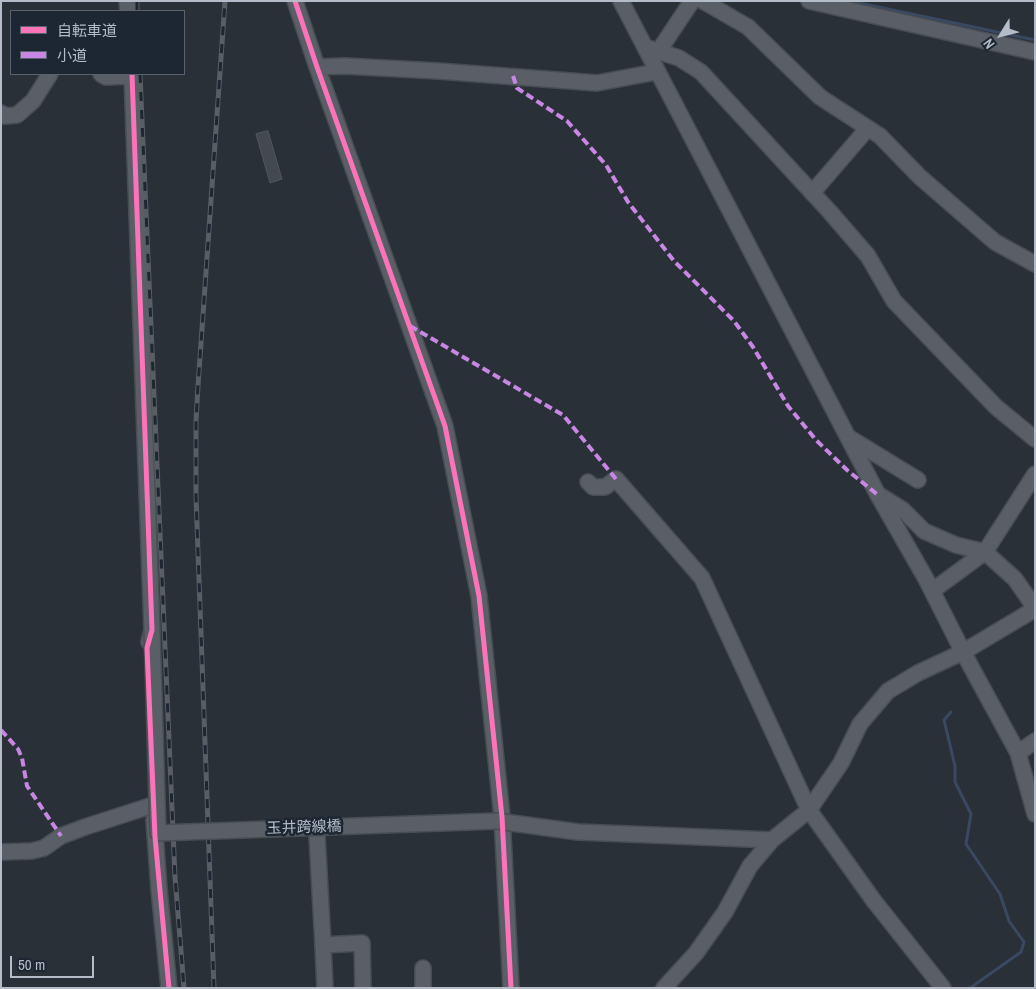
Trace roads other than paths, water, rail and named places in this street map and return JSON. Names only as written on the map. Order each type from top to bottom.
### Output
[{"type":"street","points":[[296,1],[317,67],[444,426],[478,596],[502,818],[511,988]]},
{"type":"street","points":[[621,1],[651,50],[656,72],[878,495],[932,590],[963,652],[1018,753],[1035,814]]},
{"type":"street","points":[[651,50],[692,1]]},
{"type":"street","points":[[704,1],[748,27],[820,97],[880,136],[920,177],[995,242],[1035,264]]},
{"type":"street","points":[[809,1],[1035,52]]},
{"type":"street","points":[[651,50],[679,58],[700,72],[868,256],[894,301],[996,407],[1035,439]]},
{"type":"street","points":[[317,67],[345,66],[438,70],[597,83],[656,72]]},
{"type":"street","points":[[1,125],[17,115],[33,100],[49,75]]},
{"type":"street","points":[[103,75],[106,77],[132,75],[152,630],[147,648],[153,805],[169,988]]},
{"type":"street","points":[[1,113],[5,116],[17,115]]},
{"type":"street","points":[[812,193],[868,128]]},
{"type":"street","points":[[847,436],[918,480]]},
{"type":"street","points":[[932,590],[985,552],[1035,474]]},
{"type":"street","points":[[588,482],[593,487],[604,487],[616,479],[702,578],[809,810],[874,901],[943,988]]},
{"type":"street","points":[[664,988],[696,953],[725,912],[750,866],[772,840],[809,810],[841,763],[860,724],[888,691],[918,673],[963,652],[1035,608],[1015,579],[985,552],[956,545],[924,531],[904,510],[878,495]]},
{"type":"street","name":"玉井跨線橋","points":[[152,630],[158,833],[497,821],[578,832],[772,840]]},
{"type":"street","points":[[1018,753],[1035,741]]},
{"type":"street","points":[[1,852],[32,851],[44,848],[61,836],[153,805]]},
{"type":"street","points":[[317,836],[325,988]]},
{"type":"street","points":[[323,945],[362,943],[363,988]]},
{"type":"street","points":[[423,968],[424,988]]},
{"type":"waterway","points":[[850,1],[1035,40]]},
{"type":"waterway","points":[[951,712],[944,720],[955,766],[955,782],[971,814],[966,844],[1000,894],[1009,921],[1024,942],[1021,952],[970,988]]},
{"type":"railway","points":[[137,1],[137,10]]},
{"type":"railway","points":[[214,988],[196,497],[196,421],[225,1]]},
{"type":"railway","points":[[140,75],[175,877],[184,988]]}]
